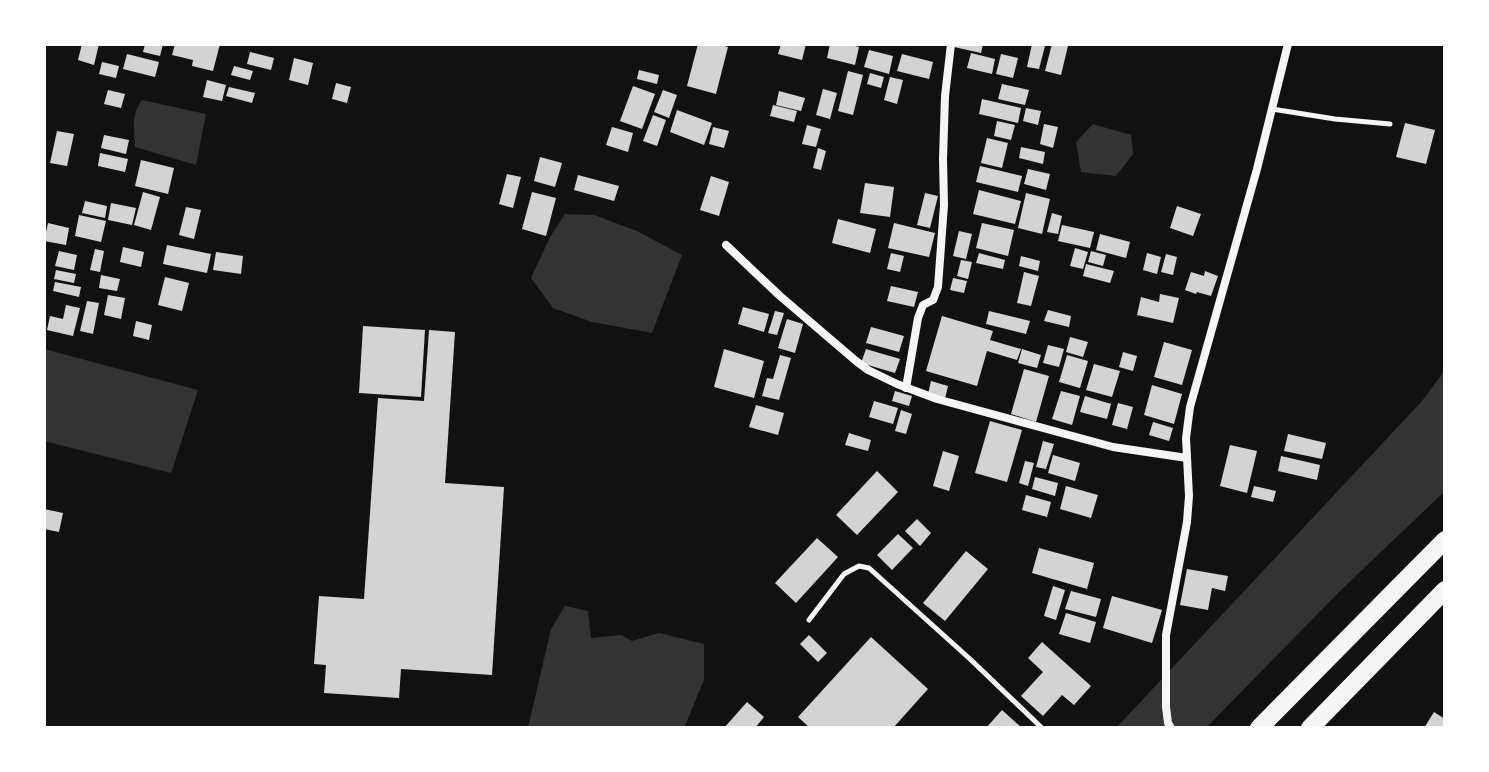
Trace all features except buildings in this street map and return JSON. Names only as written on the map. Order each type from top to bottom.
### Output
[{"type":"highway","points":[[1259,728],[1445,540]]},
{"type":"highway","points":[[1310,728],[1445,590]]},
{"type":"street","points":[[906,388],[918,318],[923,305],[933,300],[938,287],[944,205],[945,96],[951,44]]},
{"type":"street","points":[[1171,728],[1166,707],[1166,635],[1187,522],[1186,438],[1190,407],[1257,169],[1288,44]]},
{"type":"street","points":[[726,245],[856,361],[906,388],[1113,447],[1187,458]]},
{"type":"lane","points":[[1272,109],[1390,124]]},
{"type":"lane","points":[[809,620],[844,574],[859,566],[869,568],[1042,728]]},
{"type":"shaded area","points":[[142,100],[206,114],[196,165],[135,147],[135,117]]},
{"type":"shaded area","points":[[1093,124],[1131,135],[1133,154],[1116,176],[1081,172],[1076,142]]},
{"type":"shaded area","points":[[565,214],[594,215],[637,231],[682,255],[652,333],[592,322],[553,308],[531,278],[550,237]]},
{"type":"shaded area","points":[[44,349],[198,390],[171,473],[44,441]]},
{"type":"shaded area","points":[[1445,370],[1445,491],[1339,592],[1206,728],[1116,728],[1422,401]]},
{"type":"shaded area","points":[[565,606],[588,611],[591,638],[621,635],[632,641],[659,633],[704,644],[704,680],[684,728],[528,728],[551,629]]}]
